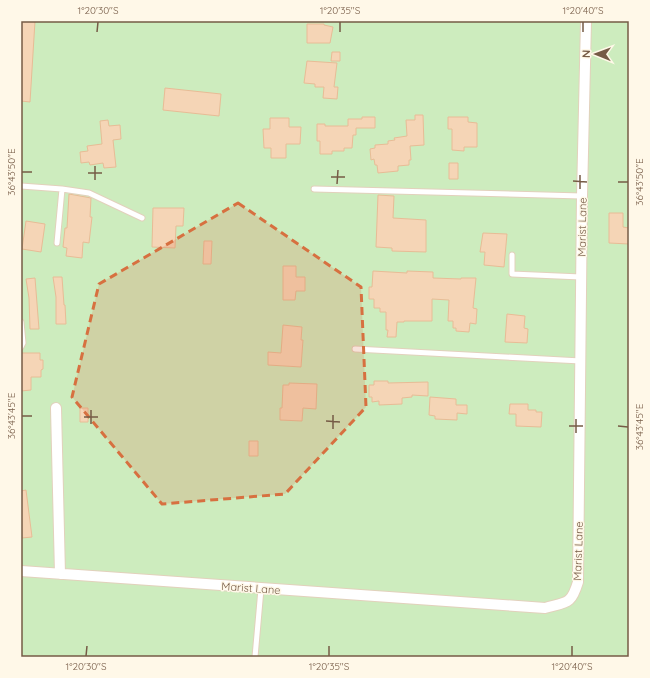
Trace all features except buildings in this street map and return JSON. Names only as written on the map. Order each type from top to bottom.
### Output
[{"type":"street","name":"Marist Lane","points":[[21,571],[545,608],[567,602],[574,596],[578,582],[582,196],[586,21]]},
{"type":"street","points":[[56,408],[60,574]]},
{"type":"lane","points":[[21,186],[62,189],[89,193],[142,218]]},
{"type":"lane","points":[[56,242],[62,189]]},
{"type":"lane","points":[[314,189],[582,196]]},
{"type":"lane","points":[[512,255],[512,274],[581,277]]},
{"type":"lane","points":[[21,322],[23,342],[21,347]]},
{"type":"lane","points":[[355,349],[581,361]]},
{"type":"lane","points":[[255,657],[261,588]]},
{"type":"highlighted area","points":[[238,203],[361,287],[366,407],[285,494],[162,504],[72,397],[99,284]]},
{"type":"green space","points":[[21,21],[629,21],[629,657],[21,657]]}]
